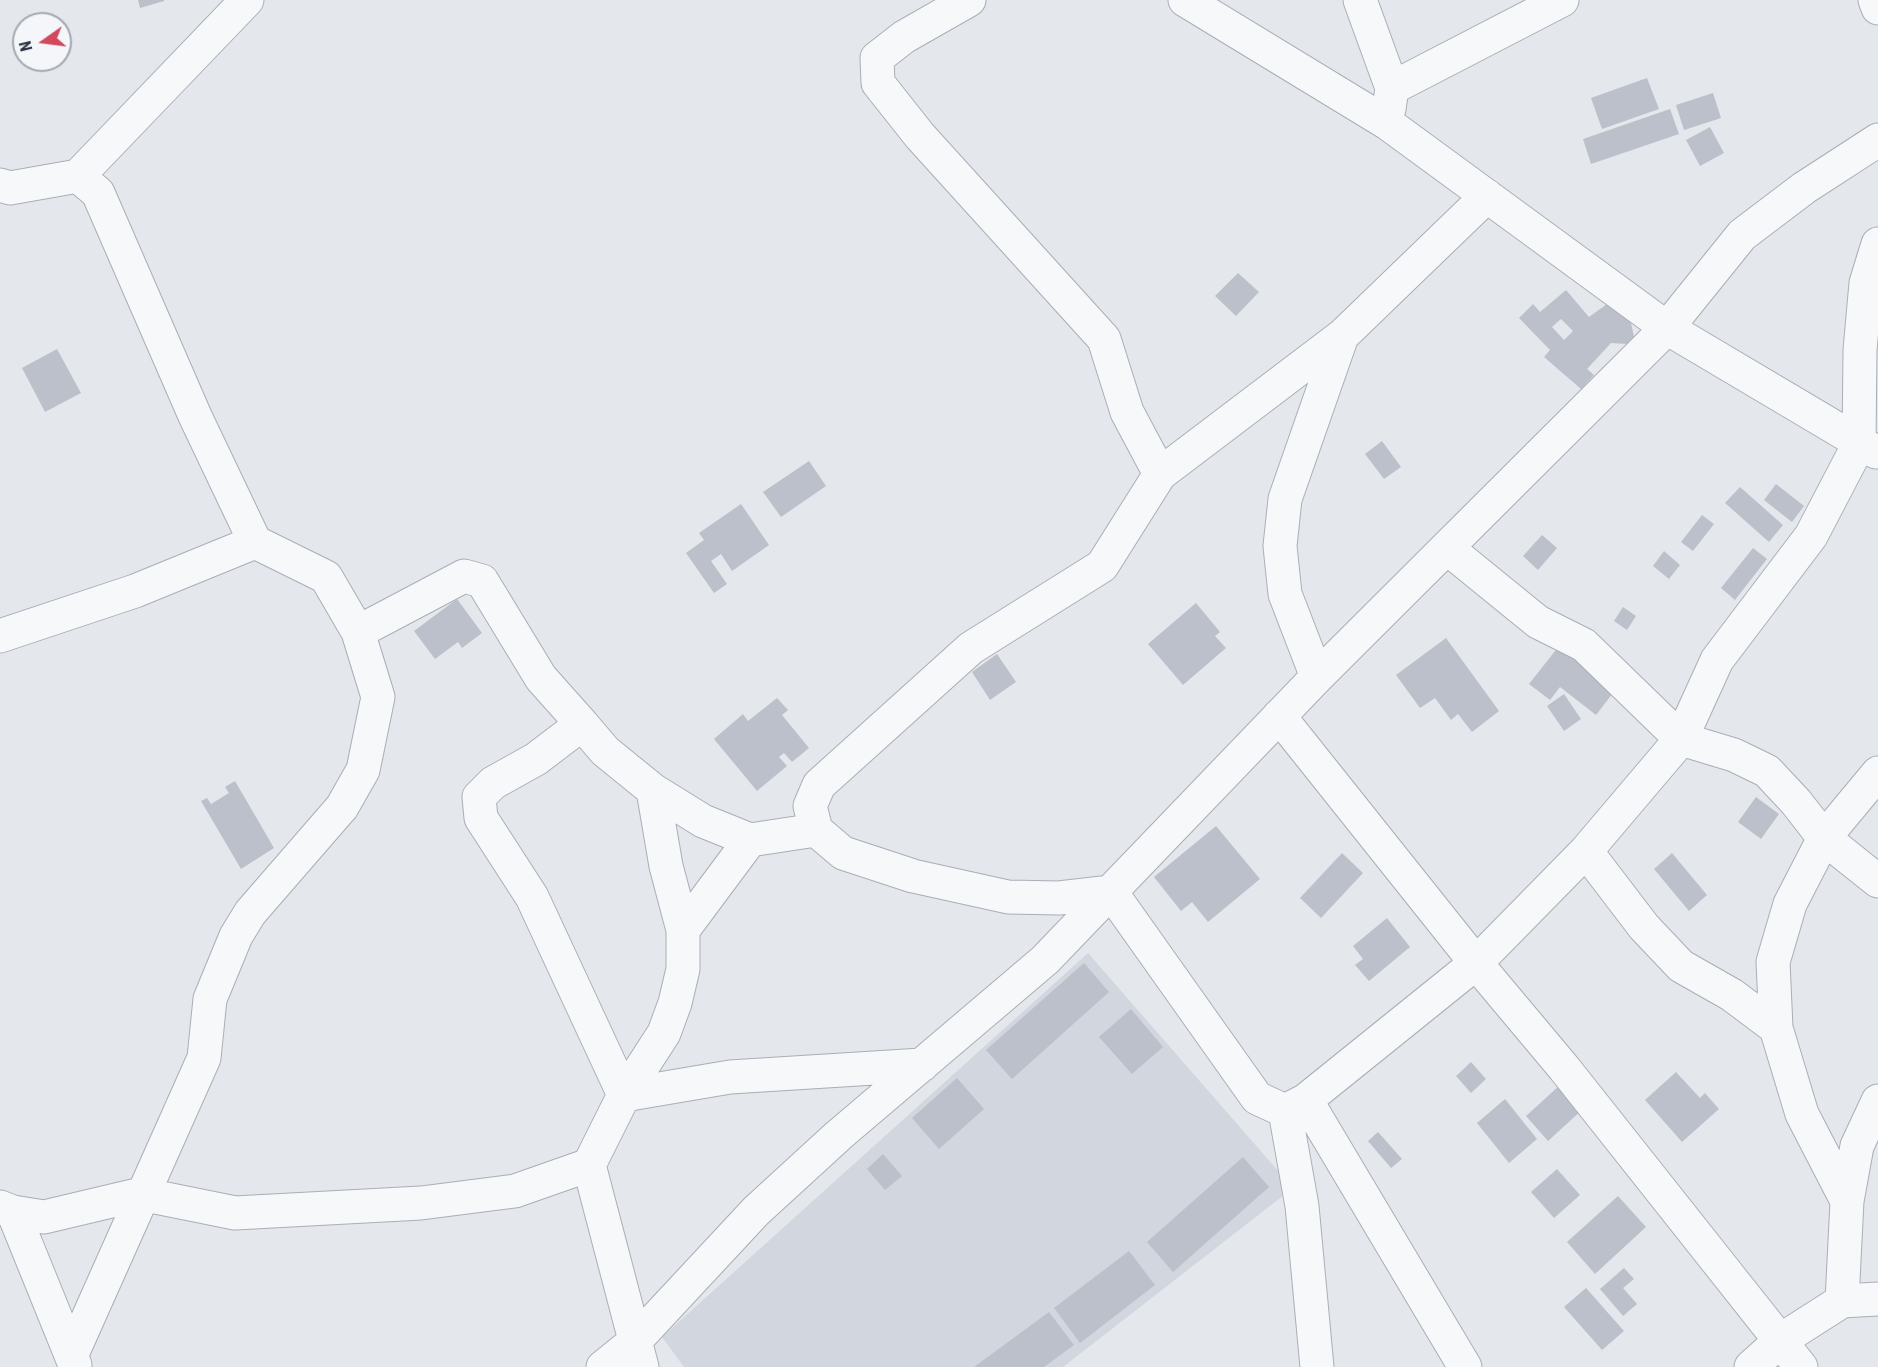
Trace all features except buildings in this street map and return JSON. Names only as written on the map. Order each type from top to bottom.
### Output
[{"type":"street","points":[[0,185],[10,188],[78,176],[247,0]]},
{"type":"street","points":[[969,0],[912,32],[877,58],[878,83],[920,136],[1104,339],[1127,412],[1160,474]]},
{"type":"street","points":[[1185,0],[1387,123],[1667,328],[1869,448]]},
{"type":"street","points":[[1360,0],[1392,88],[1387,123]]},
{"type":"street","points":[[1392,88],[1562,0]]},
{"type":"street","points":[[1875,0],[1878,8]]},
{"type":"street","points":[[603,1367],[638,1354],[756,1212],[1045,960],[1317,677],[1667,328],[1742,235],[1804,188],[1878,140]]},
{"type":"street","points":[[74,1360],[141,1194],[204,1058],[210,999],[236,936],[250,914],[342,807],[363,770],[378,697],[358,632],[326,577],[255,542],[195,416],[98,193],[78,176]]},
{"type":"street","points":[[1111,892],[1059,898],[1008,897],[913,876],[843,854],[816,830],[810,806],[819,785],[971,648],[1102,566],[1160,474],[1342,336],[1487,196]]},
{"type":"street","points":[[1296,1105],[1476,963],[1586,851],[1681,739],[1717,660],[1811,536],[1869,448],[1860,350],[1866,283],[1878,244]]},
{"type":"street","points":[[1317,677],[1285,594],[1280,546],[1285,499],[1342,336]]},
{"type":"street","points":[[0,636],[135,591],[255,542]]},
{"type":"street","points":[[1447,548],[1538,622],[1584,645],[1681,739],[1734,755],[1767,771],[1796,802],[1824,838],[1878,881]]},
{"type":"street","points":[[358,632],[464,576],[482,581],[541,678],[605,751],[653,790],[703,821],[750,840],[816,830]]},
{"type":"street","points":[[1279,716],[1476,963],[1564,1068],[1801,1367]]},
{"type":"street","points":[[582,724],[536,759],[493,783],[479,797],[481,818],[532,897],[624,1095]]},
{"type":"street","points":[[1847,1201],[1802,1114],[1776,1028],[1773,962],[1790,904],[1824,838],[1878,773]]},
{"type":"street","points":[[638,1354],[589,1165],[624,1095],[664,1034],[675,1003],[682,969],[683,930],[666,866],[653,790]]},
{"type":"street","points":[[683,930],[750,840]]},
{"type":"street","points":[[1586,851],[1644,927],[1681,966],[1732,994],[1776,1028]]},
{"type":"street","points":[[1111,892],[1257,1098],[1296,1105],[1465,1367]]},
{"type":"street","points":[[624,1095],[730,1077],[922,1065]]},
{"type":"street","points":[[1842,1301],[1847,1201],[1857,1146],[1878,1101]]},
{"type":"street","points":[[1296,1105],[1302,1206],[1317,1367]]},
{"type":"street","points":[[6,1209],[44,1217],[141,1194],[235,1213],[421,1203],[515,1191],[589,1165]]},
{"type":"street","points":[[6,1209],[74,1360]]},
{"type":"street","points":[[1751,1367],[1781,1340],[1842,1301],[1878,1299]]},
{"type":"shaded area","points":[[1088,953],[1293,1188],[1063,1367],[684,1367],[662,1337]]}]
